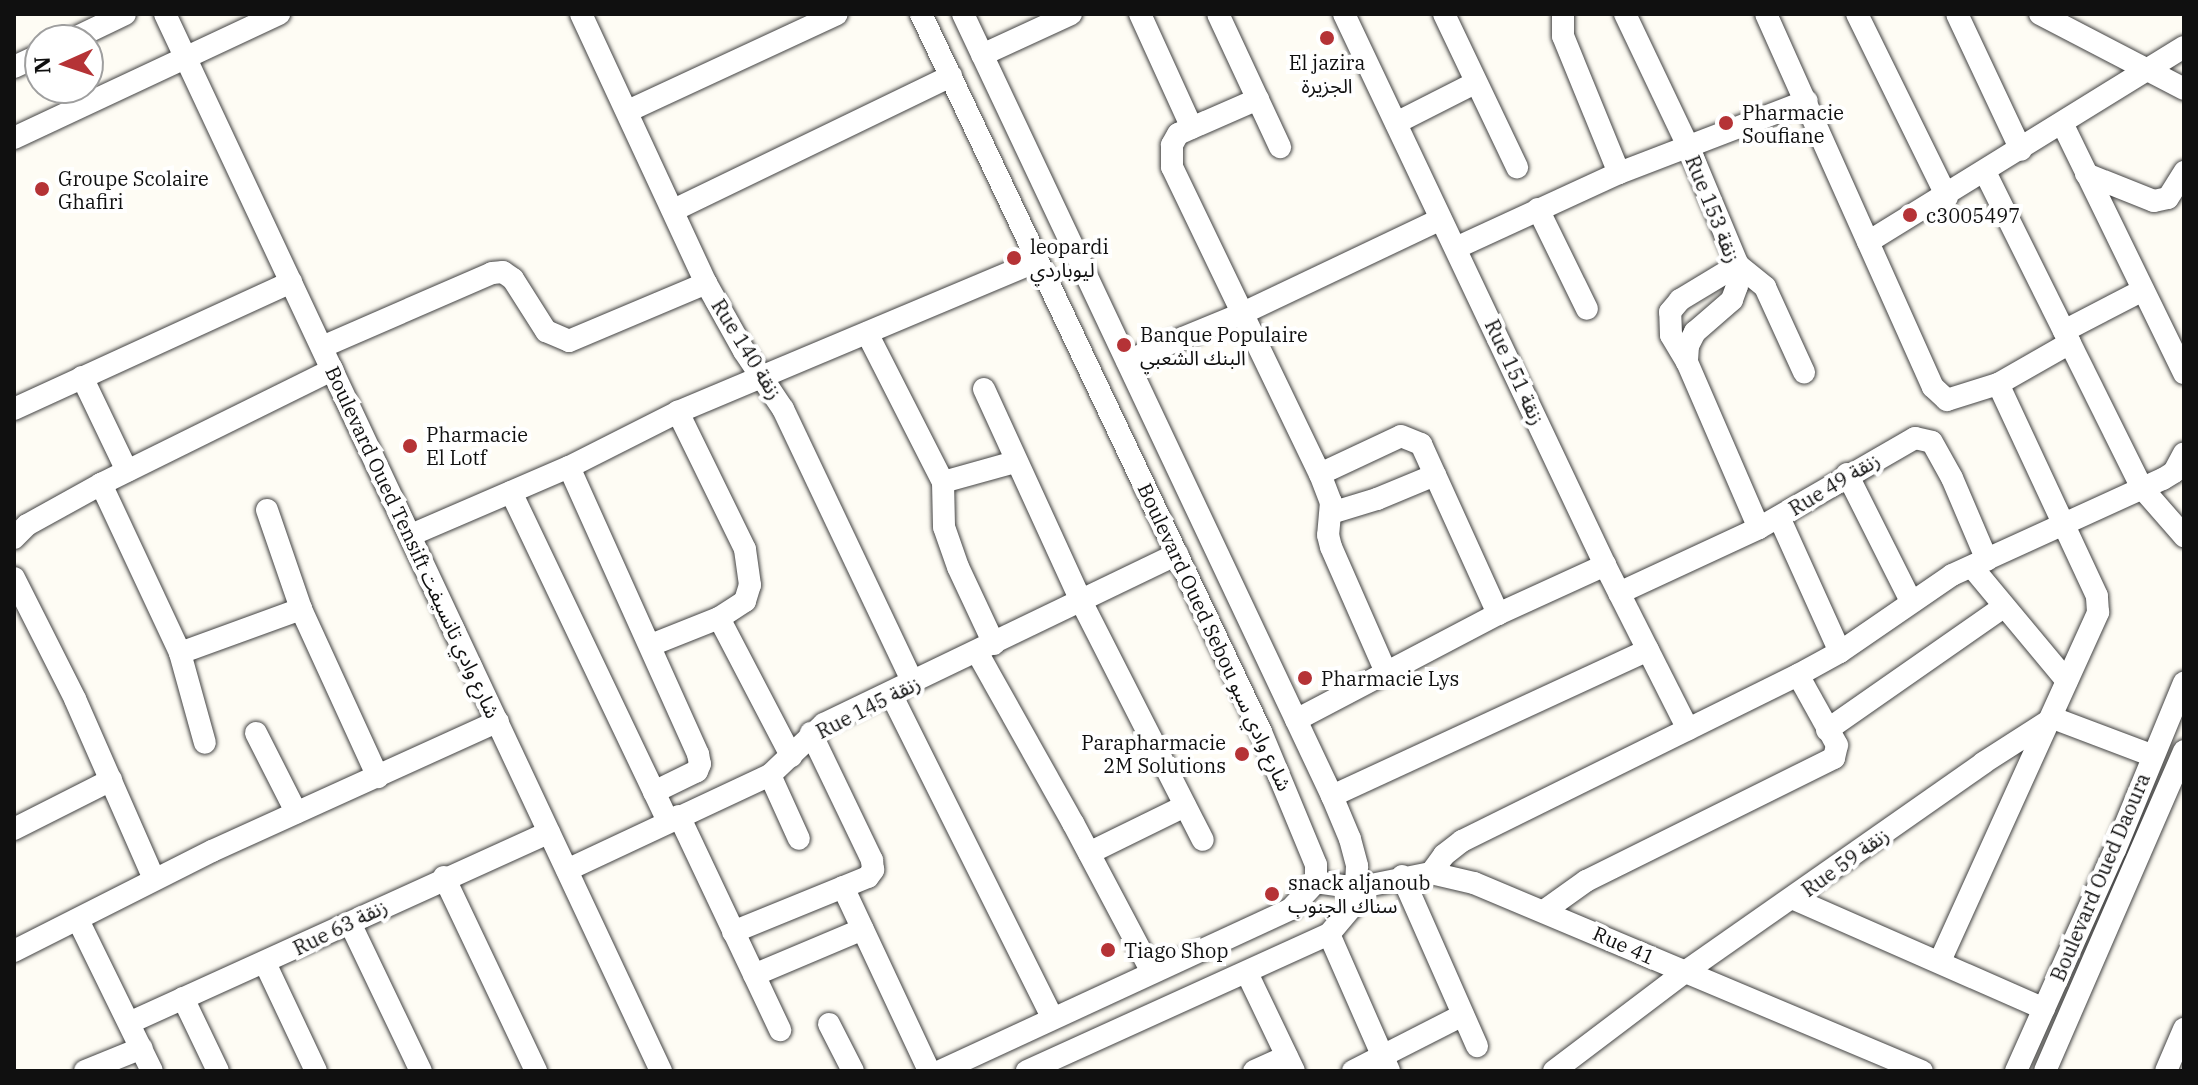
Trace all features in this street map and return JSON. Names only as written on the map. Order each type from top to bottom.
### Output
[{"type":"street","points":[[104,24],[125,14]]},
{"type":"street","name":"Boulevard Oued Tensift شارع وادي تانسيفت","points":[[165,14],[661,1071]]},
{"type":"street","points":[[14,138],[279,14]]},
{"type":"street","name":"Rue 140 زنقة","points":[[581,14],[706,283],[744,351],[764,376],[783,409],[913,683]]},
{"type":"street","points":[[628,111],[837,14]]},
{"type":"street","name":"Boulevard Oued Sebou شارع وادي سبو","points":[[921,14],[1261,732],[1312,849],[1316,882]]},
{"type":"street","name":"Boulevard Oued Sebou شارع وادي سبو","points":[[963,14],[1332,796],[1350,839],[1357,866],[1356,888]]},
{"type":"street","points":[[982,55],[1071,14]]},
{"type":"street","points":[[1140,14],[1192,128]]},
{"type":"street","points":[[1218,14],[1280,147]]},
{"type":"street","name":"Rue 151 زنقة","points":[[1344,14],[1605,565],[1688,729]]},
{"type":"street","points":[[1444,14],[1517,167]]},
{"type":"street","points":[[1563,14],[1563,36],[1619,173]]},
{"type":"street","name":"Rue 153 زنقة","points":[[1625,14],[1689,148],[1738,265],[1737,286],[1732,300],[1695,332],[1688,346],[1687,362]]},
{"type":"street","points":[[1766,14],[1933,387],[1947,400],[1998,384],[2143,290]]},
{"type":"street","points":[[1857,14],[1947,197]]},
{"type":"street","points":[[1957,14],[2021,150]]},
{"type":"street","points":[[2040,14],[2184,89]]},
{"type":"street","points":[[1868,242],[1947,197],[2184,47]]},
{"type":"street","points":[[674,210],[951,76]]},
{"type":"street","points":[[1396,123],[1475,83]]},
{"type":"street","points":[[1258,99],[1178,134],[1172,145],[1172,167],[1320,474],[1331,502],[1328,535],[1331,547],[1386,672]]},
{"type":"street","points":[[1456,248],[1619,173],[1807,101]]},
{"type":"street","points":[[2063,125],[2184,373]]},
{"type":"street","points":[[1985,172],[2142,488],[2184,536]]},
{"type":"street","points":[[2086,174],[2154,201],[2168,198],[2184,172]]},
{"type":"street","points":[[1538,209],[1587,309]]},
{"type":"street","points":[[1127,361],[1241,314],[1441,219]]},
{"type":"street","points":[[411,535],[569,467],[678,412],[1038,261]]},
{"type":"street","points":[[1759,528],[1687,362],[1671,335],[1670,312],[1680,300],[1738,265],[1765,287],[1804,372]]},
{"type":"street","points":[[322,347],[492,273],[503,272],[513,279],[546,331],[569,341],[706,283]]},
{"type":"street","points":[[14,409],[291,282]]},
{"type":"street","points":[[867,333],[943,482],[944,527],[985,648],[1152,972]]},
{"type":"street","points":[[14,538],[27,525],[101,484],[332,370]]},
{"type":"street","points":[[82,377],[127,471]]},
{"type":"street","points":[[1940,961],[2053,718],[2094,623],[2098,604],[1998,384]]},
{"type":"street","points":[[984,389],[1081,601],[1203,840]]},
{"type":"street","points":[[651,645],[719,618],[745,601],[750,585],[745,549],[678,412]]},
{"type":"street","points":[[1320,474],[1401,436],[1421,444],[1498,614]]},
{"type":"street","name":"Rue 49 زنقة","points":[[1619,593],[1759,528],[1847,474],[1915,438],[1932,442],[1952,478],[1979,563]]},
{"type":"street","points":[[1431,873],[1444,855],[1462,841],[1798,675],[1840,652],[1911,601],[1979,563],[2064,527],[2174,472],[2184,453]]},
{"type":"street","points":[[943,482],[1015,462]]},
{"type":"street","points":[[569,467],[651,645],[700,764],[697,771],[654,792]]},
{"type":"street","points":[[1847,474],[1911,601]]},
{"type":"street","points":[[1331,513],[1377,499],[1435,475]]},
{"type":"street","points":[[101,484],[180,653],[205,743]]},
{"type":"street","points":[[511,492],[654,792],[674,819],[780,1030]]},
{"type":"street","points":[[267,510],[301,609],[378,777]]},
{"type":"street","points":[[1779,517],[1840,652]]},
{"type":"street","name":"Rue 145 زنقة","points":[[567,870],[770,775],[811,733],[1177,554]]},
{"type":"street","points":[[1979,563],[2003,607],[2067,681]]},
{"type":"street","points":[[1296,720],[1498,614],[1605,565]]},
{"type":"street","points":[[14,578],[75,699],[154,879]]},
{"type":"street","points":[[1827,730],[2003,607]]},
{"type":"street","points":[[180,653],[301,609]]},
{"type":"street","points":[[719,618],[791,756]]},
{"type":"street","points":[[1332,796],[1648,650]]},
{"type":"street","points":[[1544,911],[1586,881],[1834,758],[1837,745],[1798,675]]},
{"type":"street","name":"Boulevard Oued Daoura","points":[[2016,1071],[2115,850],[2151,755],[2184,683]]},
{"type":"street","points":[[891,694],[1052,1017]]},
{"type":"street","points":[[2053,718],[2151,755]]},
{"type":"street","name":"Rue 59 زنقة","points":[[1554,1071],[1685,972],[1794,899],[1983,763],[2053,718]]},
{"type":"street","points":[[14,951],[154,879],[498,721]]},
{"type":"street","points":[[256,733],[296,812]]},
{"type":"street","points":[[733,932],[868,877],[873,870],[872,860],[811,733]]},
{"type":"street","name":"Boulevard Oued Daoura","points":[[2045,1071],[2184,751]]},
{"type":"street","points":[[770,775],[799,839]]},
{"type":"street","points":[[14,829],[111,780]]},
{"type":"street","points":[[1089,853],[1185,806]]},
{"type":"street","name":"Rue 63 زنقة","points":[[131,1022],[265,963],[444,877],[549,832]]},
{"type":"street","name":"Rue 41","points":[[1316,882],[1356,888],[1402,876],[1431,873],[1474,883],[1685,972],[1894,1066],[1922,1071]]},
{"type":"street","points":[[1402,876],[1477,1046]]},
{"type":"street","points":[[444,877],[536,1071]]},
{"type":"street","points":[[941,1071],[1291,909],[1316,882]]},
{"type":"street","points":[[843,887],[929,1071]]},
{"type":"street","points":[[1027,1071],[1329,934],[1351,908],[1356,888]]},
{"type":"street","points":[[1794,899],[2044,1009]]},
{"type":"street","points":[[78,920],[131,1022],[152,1071]]},
{"type":"street","points":[[350,923],[421,1071]]},
{"type":"street","points":[[754,975],[863,929]]},
{"type":"street","points":[[1329,934],[1387,1064]]},
{"type":"street","points":[[265,963],[316,1071]]},
{"type":"street","points":[[1247,973],[1291,1064],[1254,1071]]},
{"type":"street","points":[[183,998],[218,1071]]},
{"type":"street","points":[[1353,1071],[1387,1064],[1463,1015]]},
{"type":"street","points":[[829,1024],[853,1071]]},
{"type":"street","points":[[2173,1066],[2184,1029]]},
{"type":"street","points":[[85,1071],[142,1048]]},
{"type":"place","name":"El jazira الجزيرة","points":[[1327,38]]},
{"type":"place","name":"Pharmacie Soufiane","points":[[1726,123]]},
{"type":"place","name":"Groupe Scolaire Ghafiri","points":[[42,189]]},
{"type":"place","name":"c3005497","points":[[1910,215]]},
{"type":"place","name":"leopardi ليوباردي","points":[[1014,258]]},
{"type":"place","name":"Banque Populaire البنك الشعبي","points":[[1124,345]]},
{"type":"place","name":"Pharmacie El Lotf","points":[[410,446]]},
{"type":"place","name":"Pharmacie Lys","points":[[1305,678]]},
{"type":"place","name":"Parapharmacie 2M Solutions","points":[[1242,754]]},
{"type":"place","name":"snack aljanoub سناك الجنوب","points":[[1272,894]]},
{"type":"place","name":"Tiago Shop","points":[[1108,950]]}]
